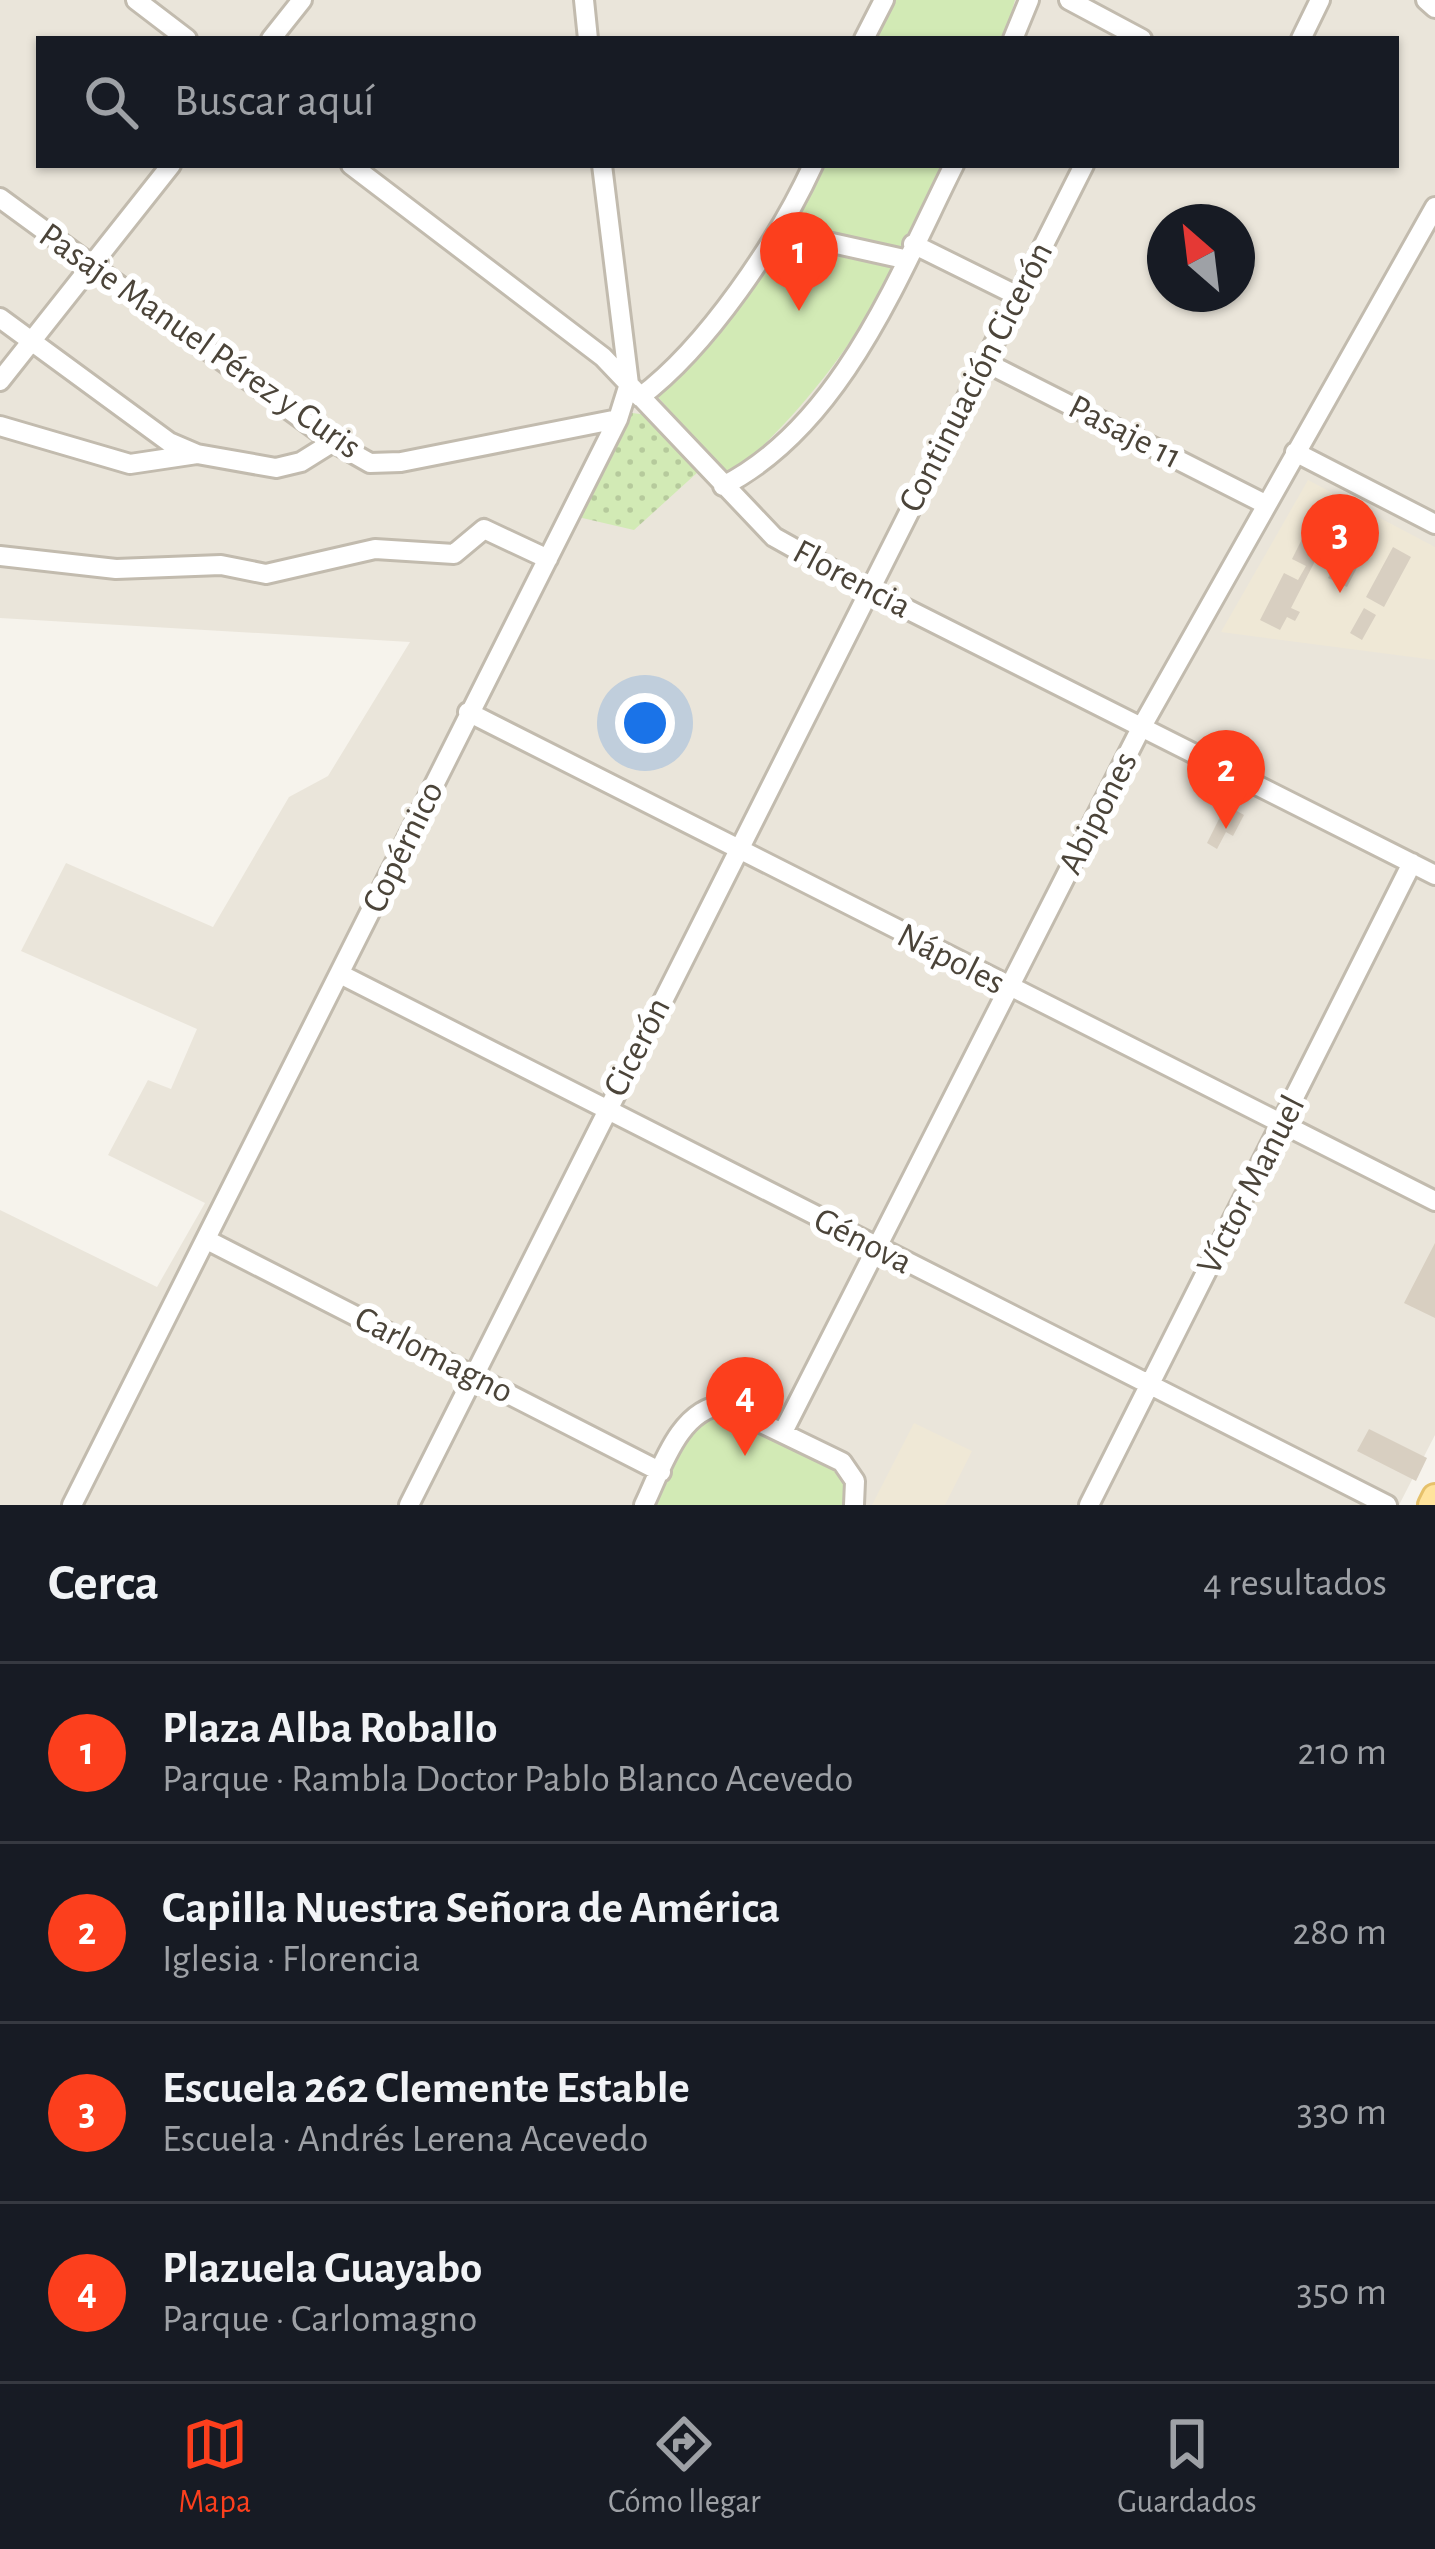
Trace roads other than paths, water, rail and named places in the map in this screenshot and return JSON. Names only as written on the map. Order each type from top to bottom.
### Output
[{"type":"street","points":[[136,0],[183,36]]},
{"type":"street","points":[[273,36],[302,0]]},
{"type":"street","points":[[584,0],[588,36]]},
{"type":"street","points":[[866,36],[884,0]]},
{"type":"street","points":[[1014,36],[1029,0]]},
{"type":"street","points":[[1069,0],[1136,36]]},
{"type":"street","points":[[1302,36],[1320,0]]},
{"type":"street","points":[[1426,0],[1435,8]]},
{"type":"street","points":[[0,381],[169,168]]},
{"type":"street","name":"Florencia","points":[[355,168],[603,357],[775,537],[867,590],[1435,875]]},
{"type":"street","name":"Copérnico","points":[[75,1504],[468,712],[635,391],[602,168]]},
{"type":"street","points":[[635,391],[693,344],[778,231],[811,168]]},
{"type":"street","points":[[723,487],[765,460],[803,422],[855,353],[952,168]]},
{"type":"street","name":"Continuación Cicerón","points":[[867,590],[1082,168]]},
{"type":"street","name":"Pasaje Manuel Pérez y Curis","points":[[0,198],[359,459],[385,464],[618,419]]},
{"type":"street","name":"Abipones","points":[[783,1432],[1141,728],[1435,207]]},
{"type":"street","points":[[778,231],[909,252],[1018,296]]},
{"type":"street","points":[[0,318],[169,442],[197,454],[276,467],[301,462],[333,442]]},
{"type":"street","name":"Pasaje 11","points":[[983,361],[1265,505]]},
{"type":"street","points":[[0,426],[130,464],[197,454]]},
{"type":"street","points":[[1295,452],[1435,524]]},
{"type":"street","points":[[0,556],[116,568],[221,565],[266,574],[375,549],[454,554],[484,529],[548,559]]},
{"type":"street","name":"Cicerón","points":[[409,1505],[867,590]]},
{"type":"street","name":"Nápoles","points":[[468,712],[1435,1201]]},
{"type":"street","name":"Víctor Manuel","points":[[1089,1505],[1412,863]]},
{"type":"street","name":"Génova","points":[[340,974],[1387,1505]]},
{"type":"street","name":"Carlomagno","points":[[207,1240],[661,1472]]},
{"type":"street","points":[[644,1505],[685,1426],[707,1408],[733,1406],[842,1462],[855,1481],[854,1505]]},
{"type":"place","name":"Plaza Alba Roballo","points":[[799,311]]},
{"type":"place","name":"Escuela 262 Clemente Estable","points":[[1340,593]]},
{"type":"place","name":"Capilla Nuestra Señora de América","points":[[1226,829]]},
{"type":"place","name":"Plazuela Guayabo","points":[[745,1456]]}]
